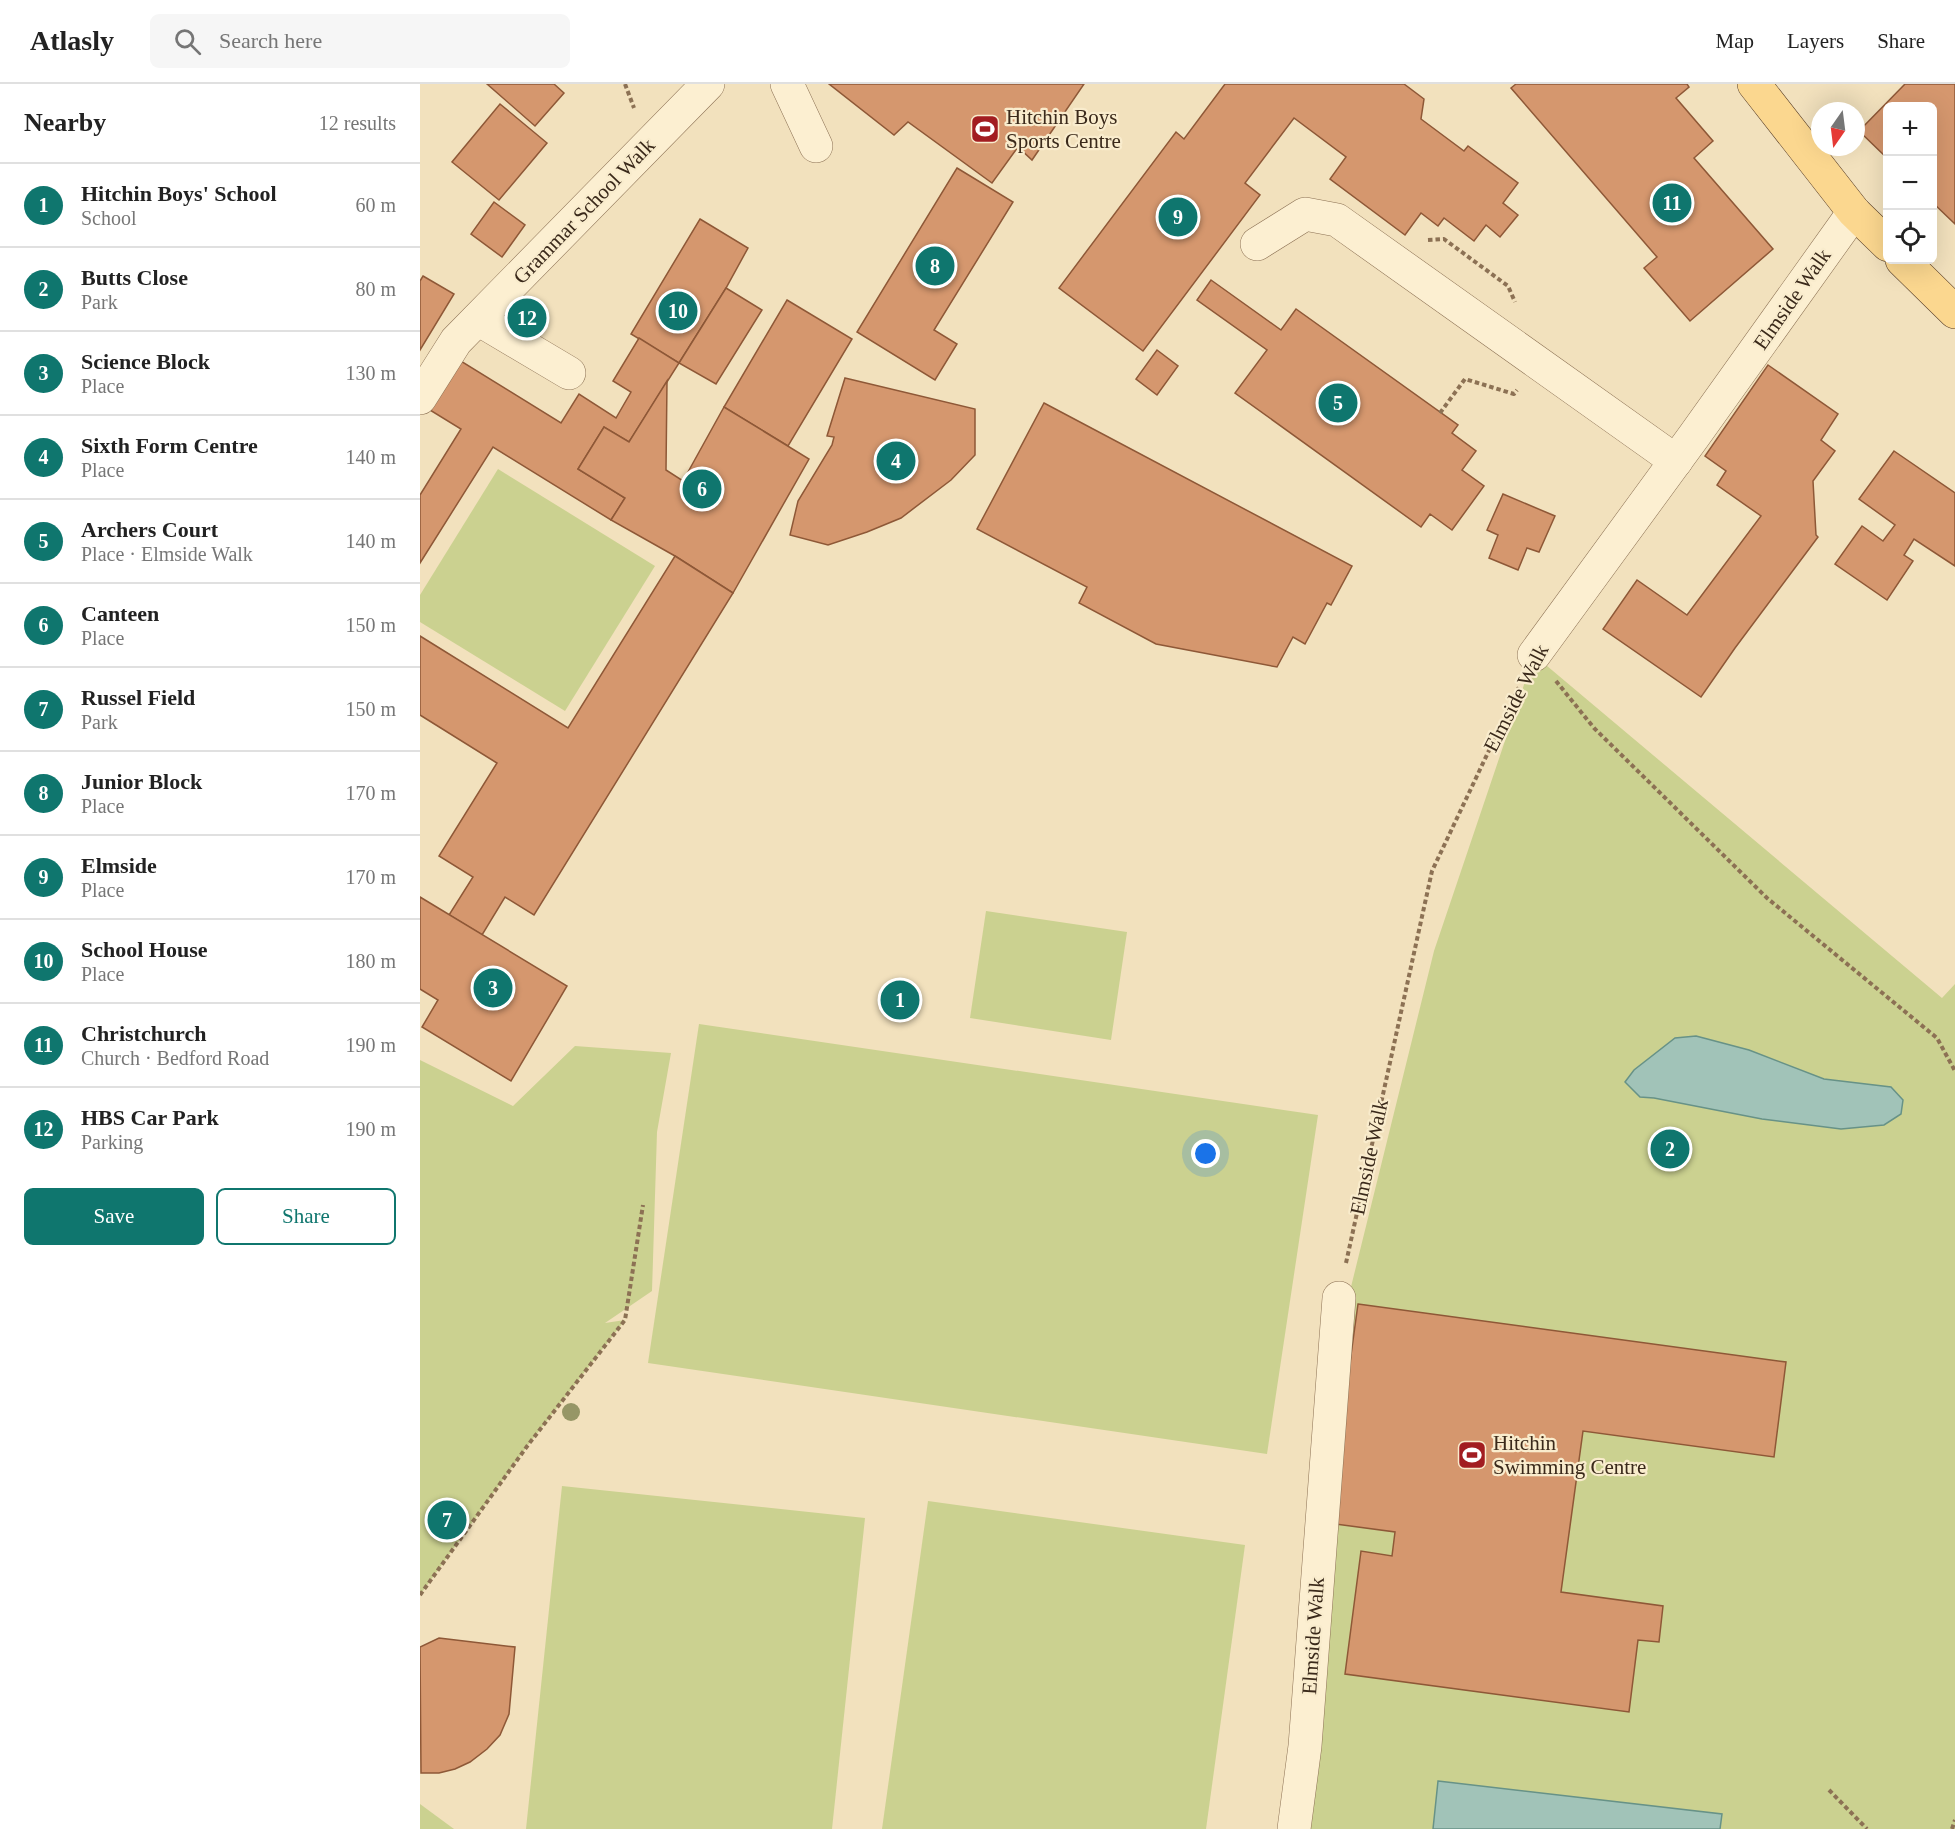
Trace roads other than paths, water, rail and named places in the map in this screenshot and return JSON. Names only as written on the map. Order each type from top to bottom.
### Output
[{"type":"main road","points":[[1754,84],[1854,212],[1883,241]]},
{"type":"main road","points":[[1906,264],[1955,312]]},
{"type":"street","name":"Grammar School Walk","points":[[420,398],[456,341],[708,84]]},
{"type":"street","points":[[788,84],[816,146]]},
{"type":"street","name":"Elmside Walk","points":[[1534,655],[1854,212]]},
{"type":"street","points":[[1257,244],[1305,214],[1337,220],[1676,461]]},
{"type":"street","points":[[478,319],[569,373]]},
{"type":"street","name":"Elmside Walk","points":[[1294,1829],[1305,1746],[1339,1298]]},
{"type":"water","points":[[1696,1036],[1749,1050],[1824,1079],[1891,1087],[1903,1100],[1901,1114],[1884,1125],[1841,1129],[1762,1119],[1640,1097],[1625,1082],[1634,1070],[1675,1038]]},
{"type":"water","points":[[1438,1781],[1722,1814],[1720,1829],[1433,1829]]},
{"type":"place","name":"Hitchin Boys Sports Centre","points":[[985,129]]},
{"type":"place","name":"Christchurch","points":[[1672,203]]},
{"type":"place","name":"Elmside","points":[[1178,217]]},
{"type":"place","name":"Junior Block","points":[[935,266]]},
{"type":"place","name":"School House","points":[[678,311]]},
{"type":"place","name":"HBS Car Park","points":[[527,318]]},
{"type":"place","name":"Archers Court","points":[[1338,403]]},
{"type":"place","name":"Sixth Form Centre","points":[[896,461]]},
{"type":"place","name":"Canteen","points":[[702,489]]},
{"type":"place","name":"Science Block","points":[[493,988]]},
{"type":"place","name":"Hitchin Boys' School","points":[[900,1000]]},
{"type":"place","name":"Butts Close","points":[[1670,1149]]},
{"type":"place","name":"Hitchin Swimming Centre","points":[[1472,1455]]},
{"type":"place","name":"Russel Field","points":[[447,1520]]}]
